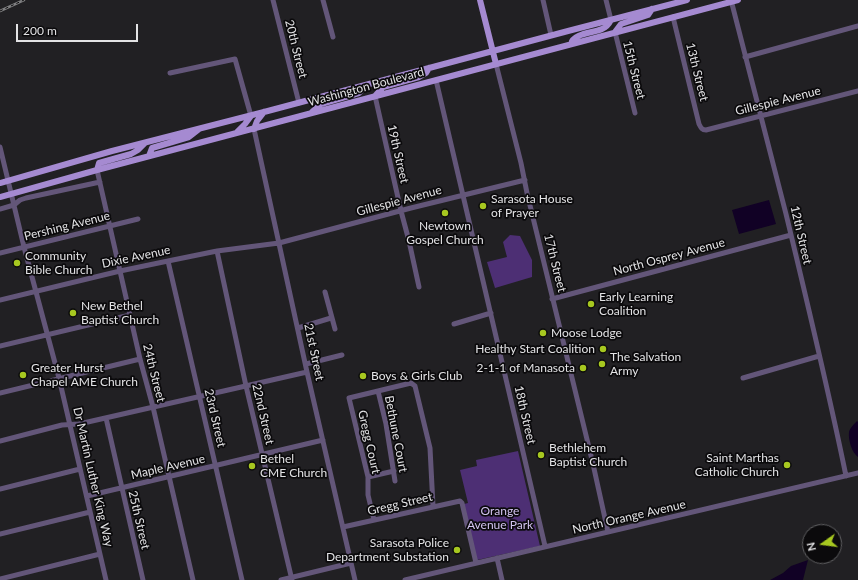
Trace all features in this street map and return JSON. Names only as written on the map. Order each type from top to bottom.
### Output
[{"type":"main road","name":"17th Street","points":[[480,0],[496,64]]},
{"type":"main road","name":"Washington Boulevard","points":[[0,183],[112,151],[251,116],[652,9],[669,2],[687,0]]},
{"type":"main road","name":"Washington Boulevard","points":[[0,197],[738,0]]},
{"type":"main road","points":[[615,32],[619,25],[645,16],[649,14],[652,9]]},
{"type":"main road","points":[[571,44],[574,38],[603,29],[611,20]]},
{"type":"main road","points":[[375,96],[383,86],[419,77],[426,73],[429,68]]},
{"type":"main road","points":[[311,113],[321,104],[359,93],[367,85]]},
{"type":"main road","points":[[254,128],[264,112]]},
{"type":"main road","points":[[236,133],[251,116]]},
{"type":"main road","points":[[149,156],[152,148],[189,138],[199,129]]},
{"type":"main road","points":[[97,170],[100,163],[131,154],[145,143]]},
{"type":"street","name":"20th Street","points":[[273,0],[299,103]]},
{"type":"street","points":[[323,0],[333,37]]},
{"type":"street","points":[[543,0],[551,35]]},
{"type":"street","points":[[606,0],[611,20]]},
{"type":"street","name":"12th Street","points":[[731,1],[791,235],[846,476]]},
{"type":"street","name":"13th Street","points":[[673,17],[699,124],[703,130]]},
{"type":"street","points":[[745,57],[858,26]]},
{"type":"street","name":"15th Street","points":[[615,32],[635,113]]},
{"type":"street","points":[[170,73],[235,60],[251,116]]},
{"type":"street","name":"17th Street","points":[[496,64],[507,104],[608,532]]},
{"type":"street","name":"18th Street","points":[[436,80],[545,546]]},
{"type":"street","name":"Gillespie Avenue","points":[[703,130],[858,91]]},
{"type":"street","name":"19th Street","points":[[375,96],[401,211],[420,286]]},
{"type":"street","name":"21st Street","points":[[254,128],[307,372],[355,580]]},
{"type":"street","name":"Dr Martin Luther King Way","points":[[0,147],[24,247],[71,424],[106,580]]},
{"type":"street","name":"24th Street","points":[[97,170],[192,580]]},
{"type":"street","name":"Gillespie Avenue","points":[[279,243],[525,180]]},
{"type":"street","points":[[0,209],[14,205],[20,200],[100,182]]},
{"type":"street","name":"Pershing Avenue","points":[[0,253],[138,219]]},
{"type":"street","name":"North Osprey Avenue","points":[[552,298],[791,235]]},
{"type":"street","name":"Dixie Avenue","points":[[0,300],[120,270],[168,260],[217,251],[279,243]]},
{"type":"street","name":"22nd Street","points":[[217,251],[246,386],[291,579]]},
{"type":"street","name":"23rd Street","points":[[168,260],[242,580]]},
{"type":"street","points":[[325,292],[335,329]]},
{"type":"street","points":[[454,324],[491,313]]},
{"type":"street","points":[[0,346],[130,315]]},
{"type":"street","points":[[298,328],[331,318]]},
{"type":"street","points":[[306,364],[342,355]]},
{"type":"street","points":[[743,378],[819,356]]},
{"type":"street","points":[[0,393],[140,359]]},
{"type":"street","points":[[0,441],[62,425],[79,424],[307,372]]},
{"type":"street","points":[[378,391],[413,384],[415,386],[430,448],[433,506]]},
{"type":"street","name":"Bethune Court","points":[[378,391],[386,424],[395,481]]},
{"type":"street","name":"Gregg Court","points":[[374,520],[368,495],[368,478],[349,398],[378,391]]},
{"type":"street","name":"25th Street","points":[[106,418],[143,580]]},
{"type":"street","name":"Maple Avenue","points":[[87,496],[323,440]]},
{"type":"street","points":[[0,489],[80,469]]},
{"type":"street","points":[[368,478],[394,471]]},
{"type":"street","name":"North Orange Avenue","points":[[405,580],[545,546],[858,474]]},
{"type":"street","name":"Gregg Street","points":[[343,527],[433,506],[457,501],[461,502],[476,563]]},
{"type":"street","points":[[0,534],[90,512]]},
{"type":"street","points":[[0,579],[100,554]]},
{"type":"street","points":[[497,558],[502,580]]},
{"type":"street","points":[[281,580],[291,579],[351,563]]},
{"type":"street","points":[[434,573],[436,580]]},
{"type":"green space","points":[[510,235],[520,236],[532,260],[532,277],[495,288],[487,262],[507,257],[503,242]]},
{"type":"green space","name":"Orange Avenue Park","points":[[518,451],[540,546],[477,560],[464,504],[468,503],[460,470],[477,466],[476,460]]},
{"type":"shaded area","points":[[769,200],[776,224],[739,234],[732,210]]},
{"type":"shaded area","points":[[857,421],[858,457],[852,449],[849,435],[850,429]]},
{"type":"shaded area","points":[[802,562],[802,564],[807,564],[803,580],[770,580],[783,573],[791,566]]},
{"type":"railway","points":[[0,11],[24,0]]},
{"type":"place","name":"Sarasota House of Prayer","points":[[483,206]]},
{"type":"place","name":"Newtown Gospel Church","points":[[445,213]]},
{"type":"place","name":"Community Bible Church","points":[[17,263]]},
{"type":"place","name":"Early Learning Coalition","points":[[591,304]]},
{"type":"place","name":"New Bethel Baptist Church","points":[[73,313]]},
{"type":"place","name":"Moose Lodge","points":[[543,333]]},
{"type":"place","name":"Healthy Start Coalition","points":[[603,349]]},
{"type":"place","name":"The Salvation Army","points":[[602,364]]},
{"type":"place","name":"2-1-1 of Manasota","points":[[583,368]]},
{"type":"place","name":"Greater Hurst Chapel AME Church","points":[[23,375]]},
{"type":"place","name":"Boys & Girls Club","points":[[363,376]]},
{"type":"place","name":"Bethlehem Baptist Church","points":[[541,455]]},
{"type":"place","name":"Saint Marthas Catholic Church","points":[[787,465]]},
{"type":"place","name":"Bethel CME Church","points":[[252,466]]},
{"type":"place","name":"Sarasota Police Department Substation","points":[[457,550]]}]
